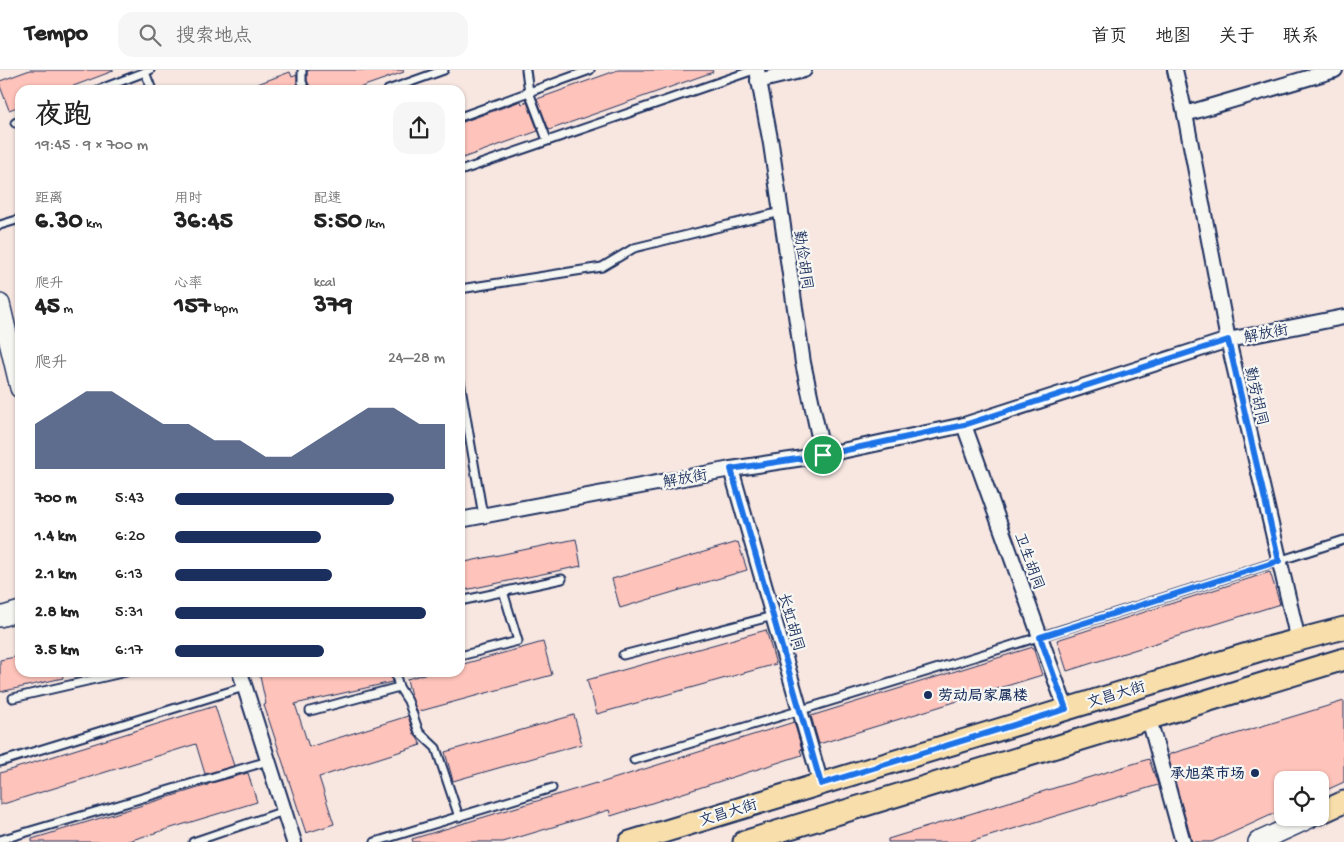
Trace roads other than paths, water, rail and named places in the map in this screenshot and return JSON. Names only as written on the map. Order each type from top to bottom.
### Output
[{"type":"main road","name":"文昌大街","points":[[630,842],[1264,649],[1344,628]]},
{"type":"main road","points":[[1264,649],[1344,638]]},
{"type":"main road","points":[[744,842],[1344,659]]},
{"type":"main road","points":[[1329,809],[1344,802]]},
{"type":"street","points":[[756,74],[804,70]]},
{"type":"street","name":"勤劳胡同","points":[[1175,70],[1228,340],[1298,640]]},
{"type":"street","points":[[1185,114],[1334,70]]},
{"type":"street","name":"勤俭胡同","points":[[756,74],[771,144],[803,363],[823,455]]},
{"type":"street","points":[[0,304],[15,367]]},
{"type":"street","name":"解放街","points":[[465,519],[731,469],[823,455],[964,425],[1228,340],[1344,317]]},
{"type":"street","name":"卫生胡同","points":[[964,425],[1066,709]]},
{"type":"street","name":"长虹胡同","points":[[731,469],[821,784]]},
{"type":"street","points":[[0,617],[15,612]]},
{"type":"street","points":[[241,677],[294,842]]},
{"type":"street","points":[[1149,718],[1183,842]]},
{"type":"street","points":[[1258,842],[1293,826]]},
{"type":"lane","points":[[302,70],[304,85]]},
{"type":"lane","points":[[402,85],[444,70]]},
{"type":"lane","points":[[526,70],[529,92],[547,140]]},
{"type":"lane","points":[[465,115],[590,70]]},
{"type":"lane","points":[[111,85],[148,71],[151,85]]},
{"type":"lane","points":[[465,169],[547,140],[756,74]]},
{"type":"lane","points":[[465,288],[602,267],[634,248],[781,212]]},
{"type":"lane","points":[[0,225],[15,220]]},
{"type":"lane","points":[[465,410],[483,516]]},
{"type":"lane","points":[[634,760],[1040,637],[1344,540]]},
{"type":"lane","points":[[465,600],[562,579]]},
{"type":"lane","points":[[465,655],[518,641],[503,591]]},
{"type":"lane","points":[[623,655],[773,616]]},
{"type":"lane","points":[[13,698],[104,677]]},
{"type":"lane","points":[[397,677],[399,687],[408,701],[419,732],[436,748],[459,817]]},
{"type":"lane","points":[[0,762],[244,687]]},
{"type":"lane","points":[[310,711],[399,687]]},
{"type":"lane","points":[[0,840],[268,761]]},
{"type":"lane","points":[[375,842],[552,788]]},
{"type":"lane","points":[[193,842],[284,811]]},
{"type":"place","name":"劳动局家属楼","points":[[928,695]]},
{"type":"place","name":"承旭菜市场","points":[[1255,773]]}]
